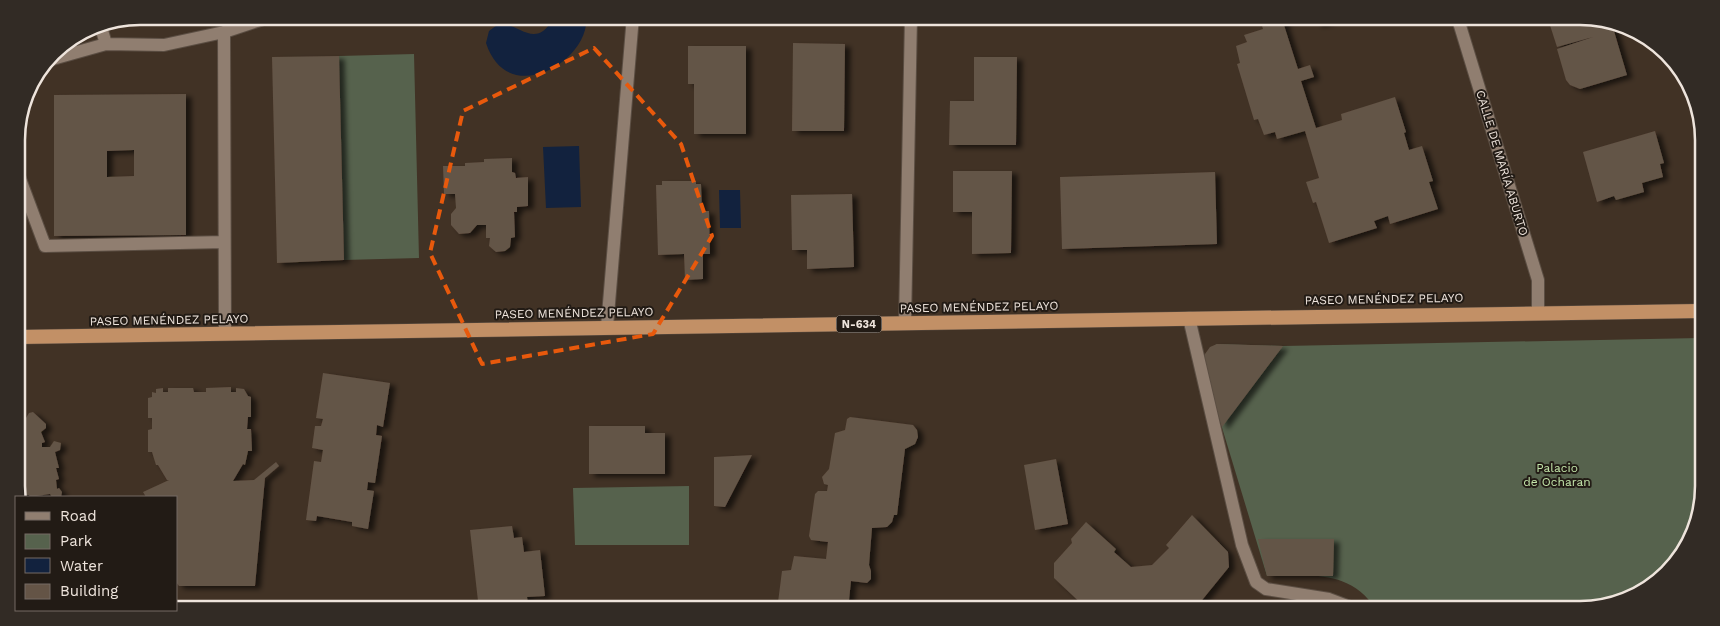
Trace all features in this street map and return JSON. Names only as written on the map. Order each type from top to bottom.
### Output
[{"type":"highway","name":"PASEO MENÉNDEZ PELAYO","points":[[25,337],[1695,311]]},
{"type":"street","points":[[62,56],[106,44],[164,45],[224,32],[245,25]]},
{"type":"street","points":[[607,327],[632,25]]},
{"type":"street","points":[[905,323],[911,25]]},
{"type":"street","name":"CALLE DE MARÍA ABURTO","points":[[1460,25],[1538,280],[1538,312]]},
{"type":"street","points":[[102,31],[106,44]]},
{"type":"street","points":[[224,32],[225,334]]},
{"type":"street","points":[[25,192],[45,246],[224,242]]},
{"type":"street","points":[[1189,318],[1242,545],[1256,582],[1266,588],[1334,601]]},
{"type":"highlighted area","points":[[594,48],[681,144],[712,236],[653,334],[482,364],[430,253],[463,111]]},
{"type":"green space","points":[[414,54],[419,258],[344,260],[339,56]]},
{"type":"green space","name":"Palacio de Ocharan","points":[[1695,338],[1695,486],[1691,516],[1683,537],[1676,550],[1666,562],[1637,586],[1610,597],[1587,601],[1370,601],[1354,587],[1328,577],[1299,575],[1267,576],[1203,365],[1207,352],[1217,344],[1283,346]]},
{"type":"green space","points":[[689,486],[689,545],[575,545],[573,488]]},
{"type":"water","points":[[498,25],[508,25],[534,34],[541,32],[548,25],[585,25],[584,32],[576,48],[563,61],[546,71],[529,76],[512,74],[497,63],[486,43],[489,31]]},
{"type":"water","points":[[579,146],[581,207],[546,208],[543,147]]},
{"type":"water","points":[[719,190],[740,190],[741,228],[720,228]]},
{"type":"building","points":[[1262,25],[1284,25],[1298,69],[1310,65],[1314,77],[1301,81],[1316,128],[1342,120],[1341,114],[1395,97],[1406,132],[1404,133],[1409,150],[1422,146],[1433,181],[1429,182],[1438,209],[1390,224],[1388,216],[1374,221],[1377,228],[1329,243],[1316,202],[1313,203],[1306,182],[1319,178],[1305,131],[1277,139],[1275,132],[1264,135],[1258,119],[1254,120],[1237,64],[1240,63],[1236,46],[1247,42],[1244,35],[1263,29]]},
{"type":"building","points":[[1550,25],[1595,26],[1614,30],[1627,75],[1580,89],[1570,85],[1566,80],[1557,49],[1593,37],[1557,47]]},
{"type":"building","points":[[793,43],[845,44],[844,131],[792,131]]},
{"type":"building","points":[[688,46],[746,46],[746,134],[694,134],[694,84],[688,84]]},
{"type":"building","points":[[339,56],[344,260],[277,263],[272,57]]},
{"type":"building","points":[[974,57],[1017,57],[1016,145],[949,145],[950,101],[974,101]]},
{"type":"building","points":[[186,94],[186,235],[54,236],[54,95]],"holes":[[[134,150],[134,176],[107,177],[107,151]]]},
{"type":"building","points":[[1655,131],[1664,163],[1660,164],[1663,177],[1642,183],[1644,192],[1616,200],[1614,196],[1597,202],[1583,152]]},
{"type":"building","points":[[512,158],[512,172],[515,173],[516,178],[528,177],[528,206],[517,207],[517,212],[514,212],[515,237],[511,238],[510,247],[505,251],[496,252],[489,246],[490,238],[486,238],[486,225],[477,225],[470,233],[459,234],[451,225],[451,214],[456,208],[455,194],[444,194],[443,166],[465,166],[465,163],[484,162],[484,159]]},
{"type":"building","points":[[953,171],[1012,171],[1011,253],[972,254],[972,212],[953,212]]},
{"type":"building","points":[[1215,172],[1217,244],[1062,249],[1060,177]]},
{"type":"building","points":[[662,181],[696,181],[696,184],[701,184],[702,211],[709,211],[710,254],[703,254],[703,279],[685,280],[684,254],[658,255],[656,185],[662,185]]},
{"type":"building","points":[[852,194],[854,267],[807,269],[807,250],[792,250],[791,195]]},
{"type":"building","points":[[1217,344],[1283,346],[1222,427],[1203,365],[1205,354],[1210,347]]},
{"type":"building","points":[[323,373],[390,383],[383,427],[377,425],[376,435],[382,436],[375,483],[368,482],[367,490],[374,491],[368,529],[352,526],[352,522],[317,516],[316,521],[306,520],[314,461],[321,462],[323,450],[312,448],[315,426],[321,426],[323,419],[316,418]]},
{"type":"building","points":[[231,387],[231,392],[236,392],[236,388],[244,389],[248,396],[251,397],[251,417],[248,417],[247,429],[251,429],[252,451],[248,451],[245,465],[243,464],[233,481],[254,480],[276,462],[279,466],[265,478],[255,586],[179,586],[178,496],[145,496],[143,492],[169,480],[167,480],[158,465],[156,465],[152,452],[148,452],[148,430],[152,429],[152,418],[148,418],[148,398],[152,397],[152,392],[156,393],[156,389],[163,388],[163,392],[168,392],[168,388],[193,388],[194,392],[206,392],[206,388]]},
{"type":"building","points":[[33,412],[46,424],[46,428],[41,432],[45,442],[42,443],[42,447],[50,447],[54,441],[61,443],[60,450],[55,452],[59,468],[56,468],[59,479],[56,480],[57,489],[59,488],[62,492],[61,496],[51,496],[50,494],[26,495],[25,418],[29,413]]},
{"type":"building","points":[[850,417],[913,425],[917,430],[918,437],[915,444],[905,449],[897,515],[894,515],[892,522],[887,527],[872,528],[869,565],[871,579],[867,583],[851,581],[849,601],[778,601],[782,571],[791,570],[794,556],[826,559],[828,542],[811,540],[809,536],[815,494],[818,491],[827,491],[828,485],[824,484],[822,477],[829,469],[835,433],[845,430],[847,419]]},
{"type":"building","points":[[589,426],[645,426],[645,433],[665,433],[665,474],[589,474]]},
{"type":"building","points":[[752,455],[725,507],[714,506],[714,457]]},
{"type":"building","points":[[1056,459],[1068,524],[1035,530],[1024,465]]},
{"type":"building","points":[[1192,515],[1228,552],[1229,567],[1201,601],[1078,601],[1054,578],[1054,563],[1072,543],[1071,539],[1086,522],[1116,549],[1114,552],[1131,567],[1152,565],[1169,548],[1166,545]]},
{"type":"building","points":[[512,526],[514,538],[522,537],[524,552],[540,550],[545,596],[527,597],[528,601],[478,601],[470,530]]},
{"type":"building","points":[[1258,539],[1334,539],[1333,576],[1267,576]]}]
